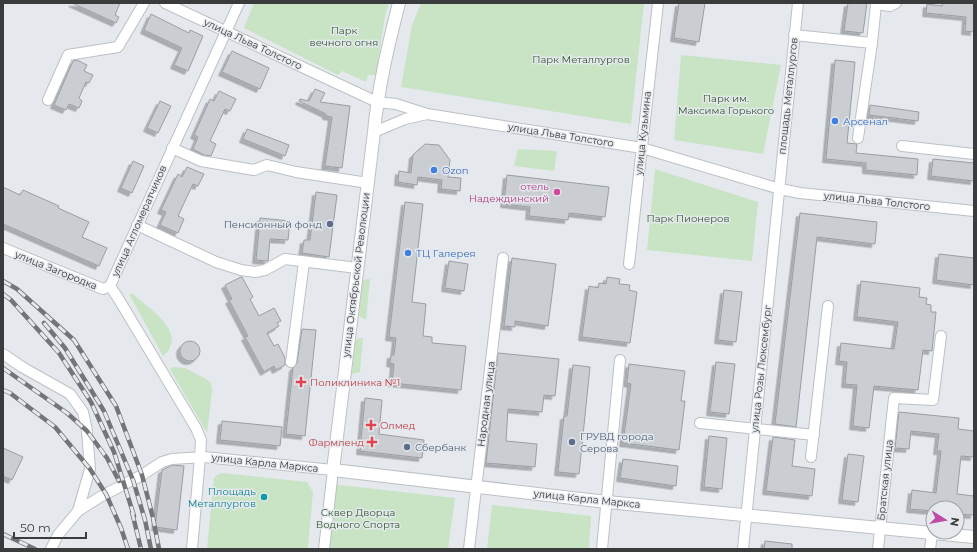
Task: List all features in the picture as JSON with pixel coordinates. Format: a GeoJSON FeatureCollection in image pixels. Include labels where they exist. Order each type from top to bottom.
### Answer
{"type":"FeatureCollection","features":[{"type":"Feature","properties":{"kind":"main road","name":"улица Октябрьской Революции"},"geometry":{"type":"LineString","coordinates":[[332,470],[377,102],[389,41],[399,3]]}},
{"type":"Feature","properties":{"kind":"main road","name":"улица Карла Маркса"},"geometry":{"type":"LineString","coordinates":[[332,470],[607,502],[925,533]]}},
{"type":"Feature","properties":{"kind":"street"},"geometry":{"type":"LineString","coordinates":[[48,100],[68,56],[118,46],[144,3]]}},
{"type":"Feature","properties":{"kind":"street","name":"улица Льва Толстого"},"geometry":{"type":"LineString","coordinates":[[165,3],[377,102],[396,104],[427,114],[642,148],[800,193],[974,210]]}},
{"type":"Feature","properties":{"kind":"street","name":"улица Агломератчиков"},"geometry":{"type":"LineString","coordinates":[[192,549],[201,440],[196,428],[110,286],[239,3]]}},
{"type":"Feature","properties":{"kind":"street","name":"улица Кузьмина"},"geometry":{"type":"LineString","coordinates":[[629,264],[658,3]]}},
{"type":"Feature","properties":{"kind":"street","name":"площадь Металлургов"},"geometry":{"type":"LineString","coordinates":[[780,188],[798,3]]}},
{"type":"Feature","properties":{"kind":"street"},"geometry":{"type":"LineString","coordinates":[[858,138],[872,43],[876,4],[890,6],[896,3]]}},
{"type":"Feature","properties":{"kind":"street"},"geometry":{"type":"LineString","coordinates":[[794,35],[872,43]]}},
{"type":"Feature","properties":{"kind":"street"},"geometry":{"type":"LineString","coordinates":[[374,132],[404,119],[427,114]]}},
{"type":"Feature","properties":{"kind":"street"},"geometry":{"type":"LineString","coordinates":[[902,146],[974,154]]}},
{"type":"Feature","properties":{"kind":"street"},"geometry":{"type":"LineString","coordinates":[[172,148],[201,161],[254,170],[267,165],[296,172],[368,183]]}},
{"type":"Feature","properties":{"kind":"street","name":"улица Розы Люксембург"},"geometry":{"type":"LineString","coordinates":[[743,549],[754,429],[780,188]]}},
{"type":"Feature","properties":{"kind":"street"},"geometry":{"type":"LineString","coordinates":[[137,225],[216,262],[241,270],[256,272],[265,270],[285,259],[357,268]]}},
{"type":"Feature","properties":{"kind":"street","name":"улица Загородка"},"geometry":{"type":"LineString","coordinates":[[3,248],[103,289],[110,286]]}},
{"type":"Feature","properties":{"kind":"street","name":"Народная улица"},"geometry":{"type":"LineString","coordinates":[[469,549],[503,258]]}},
{"type":"Feature","properties":{"kind":"street"},"geometry":{"type":"LineString","coordinates":[[291,362],[304,262]]}},
{"type":"Feature","properties":{"kind":"street"},"geometry":{"type":"LineString","coordinates":[[811,457],[828,306]]}},
{"type":"Feature","properties":{"kind":"street","name":"Братская улица"},"geometry":{"type":"LineString","coordinates":[[878,549],[894,398],[933,400],[941,336]]}},
{"type":"Feature","properties":{"kind":"street"},"geometry":{"type":"LineString","coordinates":[[3,354],[22,367],[70,394],[83,412],[87,431],[90,469],[78,511],[58,535],[51,549]]}},
{"type":"Feature","properties":{"kind":"street"},"geometry":{"type":"LineString","coordinates":[[602,549],[620,360]]}},
{"type":"Feature","properties":{"kind":"street"},"geometry":{"type":"LineString","coordinates":[[700,423],[814,435]]}},
{"type":"Feature","properties":{"kind":"street","name":"улица Карла Маркса"},"geometry":{"type":"LineString","coordinates":[[78,511],[162,462],[172,459],[200,457],[332,470]]}},
{"type":"Feature","properties":{"kind":"street","name":"улица Октябрьской Революции"},"geometry":{"type":"LineString","coordinates":[[324,549],[332,470]]}},
{"type":"Feature","properties":{"kind":"green space","name":"Парк вечного огня"},"geometry":{"type":"Polygon","coordinates":[[[254,3],[389,3],[385,16],[376,75],[368,75],[366,82],[342,71],[338,75],[244,28],[254,3]]]}},
{"type":"Feature","properties":{"kind":"green space","name":"Парк Металлургов"},"geometry":{"type":"Polygon","coordinates":[[[421,3],[644,3],[631,124],[401,87],[412,25],[421,3]]]}},
{"type":"Feature","properties":{"kind":"green space","name":"Парк им. Максима Горького"},"geometry":{"type":"Polygon","coordinates":[[[681,55],[781,65],[763,154],[674,140],[681,55]]]}},
{"type":"Feature","properties":{"kind":"green space"},"geometry":{"type":"Polygon","coordinates":[[[518,149],[557,151],[554,171],[514,166],[518,149]]]}},
{"type":"Feature","properties":{"kind":"green space","name":"Парк Пионеров"},"geometry":{"type":"Polygon","coordinates":[[[655,169],[758,202],[752,261],[647,250],[655,169]]]}},
{"type":"Feature","properties":{"kind":"green space"},"geometry":{"type":"Polygon","coordinates":[[[370,279],[366,320],[359,316],[362,280],[370,279]]]}},
{"type":"Feature","properties":{"kind":"green space"},"geometry":{"type":"Polygon","coordinates":[[[129,294],[133,294],[156,314],[169,330],[172,339],[170,347],[163,356],[129,294]]]}},
{"type":"Feature","properties":{"kind":"green space"},"geometry":{"type":"Polygon","coordinates":[[[359,338],[363,338],[360,372],[352,374],[355,341],[359,338]]]}},
{"type":"Feature","properties":{"kind":"green space"},"geometry":{"type":"Polygon","coordinates":[[[173,367],[185,368],[211,383],[212,391],[207,433],[170,369],[173,367]]]}},
{"type":"Feature","properties":{"kind":"green space"},"geometry":{"type":"Polygon","coordinates":[[[222,473],[307,482],[313,492],[308,549],[207,549],[214,478],[218,474],[222,473]]]}},
{"type":"Feature","properties":{"kind":"green space","name":"Сквер Дворца Водного Спорта"},"geometry":{"type":"Polygon","coordinates":[[[331,484],[455,498],[448,549],[324,549],[331,484]]]}},
{"type":"Feature","properties":{"kind":"green space"},"geometry":{"type":"Polygon","coordinates":[[[492,505],[591,516],[589,549],[487,549],[492,505]]]}},
{"type":"Feature","properties":{"kind":"building"},"geometry":{"type":"Polygon","coordinates":[[[72,3],[120,3],[115,15],[119,17],[116,23],[72,3]]]}},
{"type":"Feature","properties":{"kind":"building"},"geometry":{"type":"Polygon","coordinates":[[[679,3],[705,3],[699,42],[674,38],[679,3]]]}},
{"type":"Feature","properties":{"kind":"building"},"geometry":{"type":"Polygon","coordinates":[[[848,3],[867,3],[863,33],[844,31],[848,3]]]}},
{"type":"Feature","properties":{"kind":"building"},"geometry":{"type":"Polygon","coordinates":[[[942,3],[974,3],[974,32],[965,31],[966,17],[926,13],[927,4],[942,6],[942,3]]]}},
{"type":"Feature","properties":{"kind":"building"},"geometry":{"type":"Polygon","coordinates":[[[151,14],[189,33],[190,30],[203,36],[188,71],[174,65],[182,48],[144,30],[151,14]]]}},
{"type":"Feature","properties":{"kind":"building"},"geometry":{"type":"Polygon","coordinates":[[[232,51],[269,68],[260,89],[222,72],[232,51]]]}},
{"type":"Feature","properties":{"kind":"building"},"geometry":{"type":"Polygon","coordinates":[[[77,60],[87,65],[84,71],[93,75],[89,83],[86,82],[79,98],[82,101],[79,108],[69,104],[66,110],[54,105],[73,61],[77,60]]]}},
{"type":"Feature","properties":{"kind":"building"},"geometry":{"type":"Polygon","coordinates":[[[835,60],[855,62],[847,143],[857,144],[856,153],[918,159],[917,175],[866,170],[866,163],[826,159],[835,60]]]}},
{"type":"Feature","properties":{"kind":"building"},"geometry":{"type":"Polygon","coordinates":[[[315,89],[325,93],[320,102],[350,106],[342,168],[325,166],[332,117],[326,116],[326,114],[299,101],[300,99],[309,101],[315,89]]]}},
{"type":"Feature","properties":{"kind":"building"},"geometry":{"type":"Polygon","coordinates":[[[219,91],[236,99],[230,111],[225,109],[210,141],[216,144],[211,156],[204,155],[193,149],[198,137],[194,135],[210,99],[214,101],[219,91]]]}},
{"type":"Feature","properties":{"kind":"building"},"geometry":{"type":"Polygon","coordinates":[[[160,101],[171,106],[158,133],[147,128],[160,101]]]}},
{"type":"Feature","properties":{"kind":"building"},"geometry":{"type":"Polygon","coordinates":[[[870,105],[919,112],[918,121],[869,115],[870,105]]]}},
{"type":"Feature","properties":{"kind":"building"},"geometry":{"type":"Polygon","coordinates":[[[247,129],[289,145],[285,156],[243,139],[247,129]]]}},
{"type":"Feature","properties":{"kind":"building"},"geometry":{"type":"Polygon","coordinates":[[[425,144],[439,145],[450,160],[448,177],[461,178],[460,191],[441,189],[442,180],[418,177],[417,185],[398,182],[399,171],[411,173],[413,155],[425,144]]]}},
{"type":"Feature","properties":{"kind":"building"},"geometry":{"type":"Polygon","coordinates":[[[933,159],[974,163],[974,181],[931,176],[933,159]]]}},
{"type":"Feature","properties":{"kind":"building"},"geometry":{"type":"Polygon","coordinates":[[[133,161],[144,166],[132,193],[121,188],[133,161]]]}},
{"type":"Feature","properties":{"kind":"building"},"geometry":{"type":"Polygon","coordinates":[[[187,167],[204,174],[198,186],[193,184],[178,216],[184,219],[178,233],[160,225],[166,212],[161,210],[178,174],[182,177],[187,167]]]}},
{"type":"Feature","properties":{"kind":"building","name":"отель Надеждинский"},"geometry":{"type":"Polygon","coordinates":[[[507,175],[609,187],[605,217],[569,213],[568,220],[529,216],[530,207],[504,204],[507,175]]]}},
{"type":"Feature","properties":{"kind":"building"},"geometry":{"type":"Polygon","coordinates":[[[3,187],[20,195],[23,190],[59,206],[58,208],[89,222],[82,237],[107,248],[99,266],[3,224],[3,187]]]}},
{"type":"Feature","properties":{"kind":"building"},"geometry":{"type":"Polygon","coordinates":[[[316,192],[337,195],[329,257],[302,253],[304,240],[310,240],[316,192]]]}},
{"type":"Feature","properties":{"kind":"building","name":"ТЦ Галерея"},"geometry":{"type":"Polygon","coordinates":[[[405,202],[423,204],[412,302],[426,304],[423,336],[432,337],[432,343],[466,346],[461,390],[392,383],[394,364],[390,363],[391,355],[394,355],[396,338],[389,337],[405,202]]]}},
{"type":"Feature","properties":{"kind":"building"},"geometry":{"type":"Polygon","coordinates":[[[800,213],[877,222],[875,244],[817,237],[796,427],[775,424],[800,213]]]}},
{"type":"Feature","properties":{"kind":"building"},"geometry":{"type":"Polygon","coordinates":[[[260,218],[290,221],[288,240],[270,239],[268,261],[256,260],[260,218]]]}},
{"type":"Feature","properties":{"kind":"building"},"geometry":{"type":"Polygon","coordinates":[[[939,254],[974,258],[974,285],[936,280],[939,254]]]}},
{"type":"Feature","properties":{"kind":"building"},"geometry":{"type":"Polygon","coordinates":[[[512,258],[556,264],[548,326],[515,321],[515,327],[504,326],[512,258]]]}},
{"type":"Feature","properties":{"kind":"building"},"geometry":{"type":"Polygon","coordinates":[[[449,261],[468,264],[464,291],[445,288],[449,261]]]}},
{"type":"Feature","properties":{"kind":"building"},"geometry":{"type":"Polygon","coordinates":[[[241,277],[253,297],[250,299],[259,316],[274,308],[281,321],[277,323],[279,326],[267,333],[274,346],[278,344],[285,358],[285,365],[276,370],[274,366],[264,372],[245,337],[248,336],[229,300],[232,299],[225,285],[241,277]]]}},
{"type":"Feature","properties":{"kind":"building"},"geometry":{"type":"Polygon","coordinates":[[[607,277],[620,279],[619,284],[630,285],[629,290],[637,292],[630,343],[582,337],[589,286],[598,288],[599,283],[606,284],[607,277]]]}},
{"type":"Feature","properties":{"kind":"building"},"geometry":{"type":"Polygon","coordinates":[[[861,281],[920,288],[919,297],[927,298],[926,304],[931,305],[931,312],[936,312],[932,351],[923,350],[918,390],[874,386],[869,428],[853,426],[857,385],[845,384],[847,362],[839,361],[841,343],[894,349],[898,322],[857,317],[861,281]]]}},
{"type":"Feature","properties":{"kind":"building"},"geometry":{"type":"Polygon","coordinates":[[[724,290],[742,292],[736,342],[718,340],[724,290]]]}},
{"type":"Feature","properties":{"kind":"building","name":"Поликлиника №1"},"geometry":{"type":"Polygon","coordinates":[[[302,329],[316,330],[305,436],[286,434],[293,368],[297,363],[302,329]]]}},
{"type":"Feature","properties":{"kind":"building"},"geometry":{"type":"Polygon","coordinates":[[[186,341],[194,341],[200,347],[200,355],[194,361],[186,361],[180,355],[180,347],[186,341]]]}},
{"type":"Feature","properties":{"kind":"building"},"geometry":{"type":"Polygon","coordinates":[[[498,353],[559,359],[555,396],[544,395],[542,412],[508,409],[506,441],[537,444],[535,467],[486,463],[498,353]]]}},
{"type":"Feature","properties":{"kind":"building"},"geometry":{"type":"Polygon","coordinates":[[[716,362],[735,364],[729,414],[710,412],[716,362]]]}},
{"type":"Feature","properties":{"kind":"building"},"geometry":{"type":"Polygon","coordinates":[[[629,364],[685,371],[681,401],[685,401],[679,450],[623,443],[631,384],[627,383],[629,364]]]}},
{"type":"Feature","properties":{"kind":"building","name":"ГРУВД города Серова"},"geometry":{"type":"Polygon","coordinates":[[[573,365],[590,367],[579,474],[558,472],[564,416],[567,416],[573,365]]]}},
{"type":"Feature","properties":{"kind":"building"},"geometry":{"type":"Polygon","coordinates":[[[365,398],[382,400],[379,434],[424,440],[422,458],[360,451],[365,398]]]}},
{"type":"Feature","properties":{"kind":"building"},"geometry":{"type":"Polygon","coordinates":[[[899,412],[959,418],[958,429],[974,431],[974,457],[961,456],[957,494],[974,496],[974,515],[965,514],[965,500],[925,500],[925,510],[910,509],[912,490],[936,493],[941,451],[937,451],[939,434],[911,431],[909,449],[895,448],[899,412]]]}},
{"type":"Feature","properties":{"kind":"building"},"geometry":{"type":"Polygon","coordinates":[[[222,421],[282,427],[280,446],[220,440],[222,421]]]}},
{"type":"Feature","properties":{"kind":"building"},"geometry":{"type":"Polygon","coordinates":[[[709,436],[727,438],[722,489],[704,487],[709,436]]]}},
{"type":"Feature","properties":{"kind":"building"},"geometry":{"type":"Polygon","coordinates":[[[773,437],[795,440],[792,466],[815,469],[812,496],[766,491],[773,437]]]}},
{"type":"Feature","properties":{"kind":"building"},"geometry":{"type":"Polygon","coordinates":[[[3,448],[23,457],[12,480],[3,476],[3,448]]]}},
{"type":"Feature","properties":{"kind":"building"},"geometry":{"type":"Polygon","coordinates":[[[848,454],[864,456],[858,502],[842,500],[848,454]]]}},
{"type":"Feature","properties":{"kind":"building"},"geometry":{"type":"Polygon","coordinates":[[[623,459],[678,466],[676,486],[620,478],[623,459]]]}},
{"type":"Feature","properties":{"kind":"building"},"geometry":{"type":"Polygon","coordinates":[[[173,465],[184,466],[177,530],[155,527],[162,470],[173,465]]]}},
{"type":"Feature","properties":{"kind":"building"},"geometry":{"type":"Polygon","coordinates":[[[765,541],[792,544],[792,549],[764,549],[765,541]]]}},
{"type":"Feature","properties":{"kind":"railway"},"geometry":{"type":"LineString","coordinates":[[3,281],[17,289],[74,340],[116,406],[142,475],[159,549]]}},
{"type":"Feature","properties":{"kind":"railway"},"geometry":{"type":"LineString","coordinates":[[3,294],[11,300],[59,353],[91,402],[114,452],[134,516]]}},
{"type":"Feature","properties":{"kind":"railway"},"geometry":{"type":"LineString","coordinates":[[44,323],[65,348],[104,411],[133,480],[145,520],[151,549]]}},
{"type":"Feature","properties":{"kind":"railway"},"geometry":{"type":"LineString","coordinates":[[3,368],[67,413],[87,431],[107,458],[119,481]]}},
{"type":"Feature","properties":{"kind":"railway"},"geometry":{"type":"LineString","coordinates":[[3,390],[10,393],[55,427],[90,469],[106,494],[121,528],[128,549]]}},
{"type":"Feature","properties":{"kind":"railway"},"geometry":{"type":"LineString","coordinates":[[132,512],[141,549]]}},
{"type":"Feature","properties":{"kind":"railway"},"geometry":{"type":"LineString","coordinates":[[3,534],[35,549]]}},
{"type":"Feature","properties":{"kind":"place","name":"Арсенал"},"geometry":{"type":"Point","coordinates":[835,121]}},
{"type":"Feature","properties":{"kind":"place","name":"Ozon"},"geometry":{"type":"Point","coordinates":[434,170]}},
{"type":"Feature","properties":{"kind":"place","name":"отель Надеждинский"},"geometry":{"type":"Point","coordinates":[557,192]}},
{"type":"Feature","properties":{"kind":"place","name":"Пенсионный фонд"},"geometry":{"type":"Point","coordinates":[330,224]}},
{"type":"Feature","properties":{"kind":"place","name":"ТЦ Галерея"},"geometry":{"type":"Point","coordinates":[408,253]}},
{"type":"Feature","properties":{"kind":"place","name":"Поликлиника №1"},"geometry":{"type":"Point","coordinates":[301,382]}},
{"type":"Feature","properties":{"kind":"place","name":"Олмед"},"geometry":{"type":"Point","coordinates":[371,425]}},
{"type":"Feature","properties":{"kind":"place","name":"Фармленд"},"geometry":{"type":"Point","coordinates":[372,442]}},
{"type":"Feature","properties":{"kind":"place","name":"ГРУВД города Серова"},"geometry":{"type":"Point","coordinates":[572,442]}},
{"type":"Feature","properties":{"kind":"place","name":"Сбербанк"},"geometry":{"type":"Point","coordinates":[407,447]}},
{"type":"Feature","properties":{"kind":"place","name":"Площадь Металлургов"},"geometry":{"type":"Point","coordinates":[264,497]}}]}
